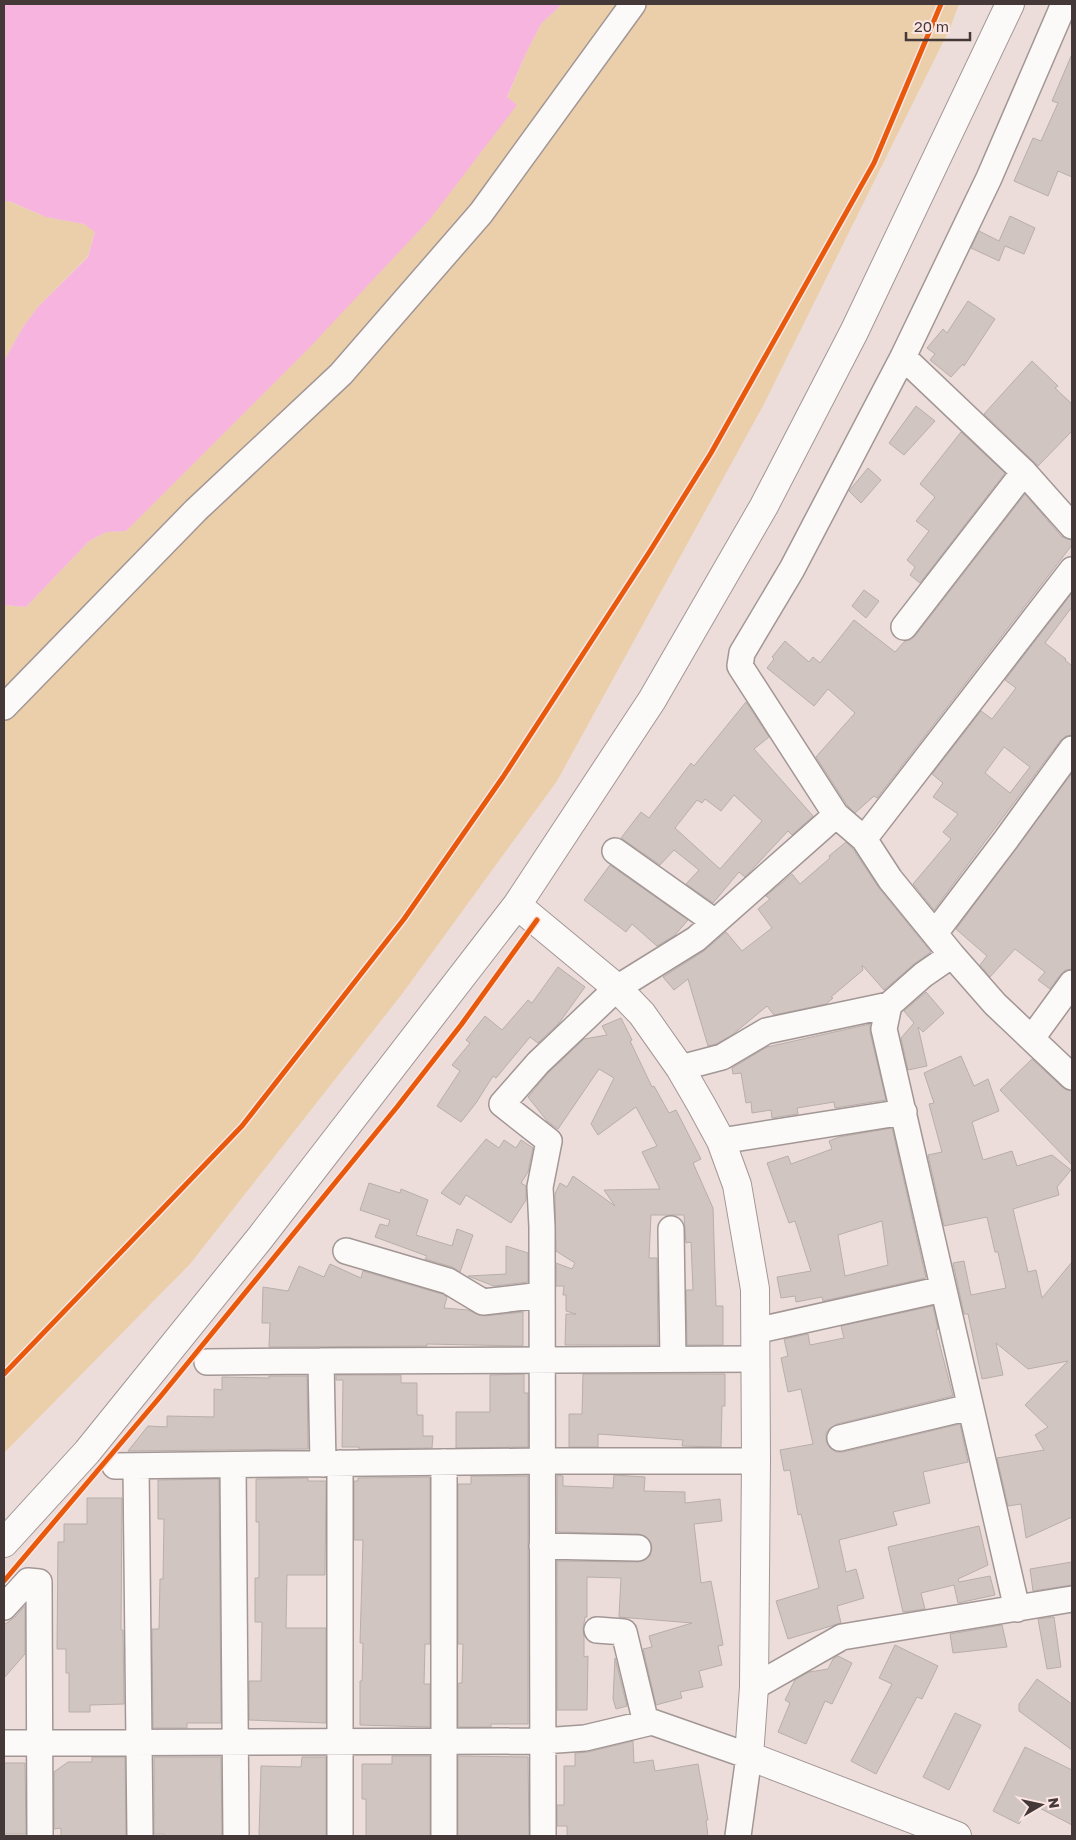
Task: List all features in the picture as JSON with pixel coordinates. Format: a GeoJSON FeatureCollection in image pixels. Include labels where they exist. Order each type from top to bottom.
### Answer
{"type":"FeatureCollection","features":[{"type":"Feature","properties":{"kind":"street"},"geometry":{"type":"LineString","coordinates":[[4,707],[196,510],[341,374],[481,213],[633,4]]}},
{"type":"Feature","properties":{"kind":"street"},"geometry":{"type":"LineString","coordinates":[[4,1543],[87,1452],[254,1246],[517,905],[652,700],[764,506],[854,332],[1010,4]]}},
{"type":"Feature","properties":{"kind":"street"},"geometry":{"type":"LineString","coordinates":[[1064,4],[989,178],[903,357],[792,570],[742,653],[740,666],[836,815],[864,839],[890,879],[995,1004],[1072,1077]]}},
{"type":"Feature","properties":{"kind":"street"},"geometry":{"type":"LineString","coordinates":[[903,357],[1024,472],[1072,526]]}},
{"type":"Feature","properties":{"kind":"street"},"geometry":{"type":"LineString","coordinates":[[904,627],[1024,472]]}},
{"type":"Feature","properties":{"kind":"street"},"geometry":{"type":"LineString","coordinates":[[864,839],[1072,570]]}},
{"type":"Feature","properties":{"kind":"street"},"geometry":{"type":"LineString","coordinates":[[935,933],[1072,749]]}},
{"type":"Feature","properties":{"kind":"street"},"geometry":{"type":"LineString","coordinates":[[544,1836],[542,1227],[540,1187],[549,1140],[502,1104],[538,1063],[617,988],[696,939],[836,815]]}},
{"type":"Feature","properties":{"kind":"street"},"geometry":{"type":"LineString","coordinates":[[614,851],[715,922]]}},
{"type":"Feature","properties":{"kind":"street"},"geometry":{"type":"LineString","coordinates":[[517,905],[617,988],[642,1014],[680,1068],[721,1141],[737,1185],[754,1289],[756,1461],[754,1687],[749,1756],[738,1836]]}},
{"type":"Feature","properties":{"kind":"street"},"geometry":{"type":"LineString","coordinates":[[680,1068],[722,1056],[766,1031],[889,1005],[923,975],[952,955]]}},
{"type":"Feature","properties":{"kind":"street"},"geometry":{"type":"LineString","coordinates":[[1032,1038],[1072,983]]}},
{"type":"Feature","properties":{"kind":"street"},"geometry":{"type":"LineString","coordinates":[[889,1005],[884,1029],[1017,1609]]}},
{"type":"Feature","properties":{"kind":"street"},"geometry":{"type":"LineString","coordinates":[[721,1141],[904,1112]]}},
{"type":"Feature","properties":{"kind":"street"},"geometry":{"type":"LineString","coordinates":[[671,1230],[673,1359]]}},
{"type":"Feature","properties":{"kind":"street"},"geometry":{"type":"LineString","coordinates":[[346,1251],[448,1281],[483,1302],[542,1295]]}},
{"type":"Feature","properties":{"kind":"street"},"geometry":{"type":"LineString","coordinates":[[755,1331],[943,1289]]}},
{"type":"Feature","properties":{"kind":"street"},"geometry":{"type":"LineString","coordinates":[[207,1362],[755,1359]]}},
{"type":"Feature","properties":{"kind":"street"},"geometry":{"type":"LineString","coordinates":[[321,1361],[331,1464],[341,1741],[340,1836]]}},
{"type":"Feature","properties":{"kind":"street"},"geometry":{"type":"LineString","coordinates":[[840,1438],[970,1408]]}},
{"type":"Feature","properties":{"kind":"street"},"geometry":{"type":"LineString","coordinates":[[140,1836],[140,1742],[125,1466],[542,1461],[756,1461]]}},
{"type":"Feature","properties":{"kind":"street"},"geometry":{"type":"LineString","coordinates":[[444,1462],[444,1836]]}},
{"type":"Feature","properties":{"kind":"street"},"geometry":{"type":"LineString","coordinates":[[233,1465],[236,1836]]}},
{"type":"Feature","properties":{"kind":"street"},"geometry":{"type":"LineString","coordinates":[[542,1546],[638,1548]]}},
{"type":"Feature","properties":{"kind":"street"},"geometry":{"type":"LineString","coordinates":[[4,1607],[28,1582],[39,1582],[40,1836]]}},
{"type":"Feature","properties":{"kind":"street"},"geometry":{"type":"LineString","coordinates":[[754,1687],[842,1637],[1072,1599]]}},
{"type":"Feature","properties":{"kind":"street"},"geometry":{"type":"LineString","coordinates":[[597,1630],[624,1632],[646,1723]]}},
{"type":"Feature","properties":{"kind":"street"},"geometry":{"type":"LineString","coordinates":[[4,1743],[543,1741],[585,1738],[652,1722],[749,1756],[956,1836]]}},
{"type":"Feature","properties":{"kind":"shaded area"},"geometry":{"type":"Polygon","coordinates":[[[4,4],[562,4],[541,24],[526,53],[507,97],[517,105],[430,219],[309,348],[126,531],[106,532],[89,541],[26,607],[4,605],[4,361],[23,327],[38,307],[88,257],[95,232],[84,224],[46,217],[9,201],[4,202],[4,4]]]}},
{"type":"Feature","properties":{"kind":"shaded area"},"geometry":{"type":"Polygon","coordinates":[[[562,4],[959,4],[950,28],[764,404],[557,781],[402,994],[190,1264],[4,1453],[4,605],[26,607],[89,541],[106,532],[126,531],[517,105],[507,98],[526,53],[541,24],[562,4]]]}},
{"type":"Feature","properties":{"kind":"shaded area"},"geometry":{"type":"Polygon","coordinates":[[[8,201],[46,217],[84,224],[95,231],[88,256],[38,307],[23,327],[4,361],[4,202],[8,201]]]}},
{"type":"Feature","properties":{"kind":"building"},"geometry":{"type":"Polygon","coordinates":[[[1072,54],[1072,177],[1058,171],[1048,196],[1014,181],[1033,138],[1041,141],[1058,103],[1052,101],[1072,54]]]}},
{"type":"Feature","properties":{"kind":"building"},"geometry":{"type":"Polygon","coordinates":[[[1010,216],[1035,228],[1024,254],[1005,246],[999,261],[971,248],[979,231],[999,241],[1010,216]]]}},
{"type":"Feature","properties":{"kind":"building"},"geometry":{"type":"Polygon","coordinates":[[[968,301],[995,319],[964,366],[963,364],[951,377],[930,360],[935,354],[927,348],[943,329],[947,333],[968,301]]]}},
{"type":"Feature","properties":{"kind":"building"},"geometry":{"type":"Polygon","coordinates":[[[1032,361],[1058,386],[1055,388],[1072,404],[1072,431],[1038,466],[984,414],[1032,361]]]}},
{"type":"Feature","properties":{"kind":"building"},"geometry":{"type":"Polygon","coordinates":[[[916,406],[935,421],[904,455],[889,443],[916,406]]]}},
{"type":"Feature","properties":{"kind":"building"},"geometry":{"type":"Polygon","coordinates":[[[961,432],[1005,473],[920,583],[910,575],[915,567],[907,560],[929,531],[916,521],[935,497],[920,484],[961,432]]]}},
{"type":"Feature","properties":{"kind":"building"},"geometry":{"type":"Polygon","coordinates":[[[868,468],[881,480],[861,503],[849,491],[868,468]]]}},
{"type":"Feature","properties":{"kind":"building"},"geometry":{"type":"Polygon","coordinates":[[[1025,494],[1061,536],[1072,540],[1072,545],[877,798],[874,796],[855,813],[847,805],[816,757],[855,713],[828,689],[814,706],[767,668],[774,659],[772,657],[785,641],[809,662],[813,657],[820,663],[854,620],[895,652],[905,641],[915,636],[1025,494]]]}},
{"type":"Feature","properties":{"kind":"building"},"geometry":{"type":"Polygon","coordinates":[[[864,590],[879,601],[866,618],[852,606],[864,590]]]}},
{"type":"Feature","properties":{"kind":"building"},"geometry":{"type":"Polygon","coordinates":[[[1072,593],[1072,607],[1045,643],[1072,666],[1072,735],[1066,736],[1060,741],[934,910],[913,884],[951,839],[943,832],[958,814],[933,797],[943,783],[932,774],[981,711],[992,719],[1016,688],[1005,680],[1072,593]],[[1004,747],[985,773],[1010,793],[1030,767],[1004,747]]]}},
{"type":"Feature","properties":{"kind":"building"},"geometry":{"type":"Polygon","coordinates":[[[746,702],[769,737],[754,749],[813,816],[792,835],[788,831],[745,877],[739,872],[713,903],[686,884],[699,870],[674,850],[660,865],[621,838],[641,812],[649,818],[691,763],[694,766],[746,702]],[[734,795],[721,811],[705,799],[702,803],[697,800],[675,828],[720,869],[762,821],[734,795]]]}},
{"type":"Feature","properties":{"kind":"building"},"geometry":{"type":"Polygon","coordinates":[[[1072,773],[1072,969],[1066,970],[1061,974],[1050,989],[1038,980],[1045,972],[1015,949],[990,977],[980,965],[987,956],[956,929],[1072,773]]]}},
{"type":"Feature","properties":{"kind":"building"},"geometry":{"type":"Polygon","coordinates":[[[846,842],[853,849],[879,888],[931,952],[884,990],[862,965],[863,970],[831,997],[833,998],[826,1004],[774,1015],[767,1006],[732,1035],[716,1044],[708,1046],[688,979],[674,990],[663,977],[704,951],[726,932],[742,951],[772,928],[758,909],[770,899],[766,896],[792,874],[800,884],[846,842]]]}},
{"type":"Feature","properties":{"kind":"building"},"geometry":{"type":"Polygon","coordinates":[[[610,865],[688,920],[674,936],[657,946],[632,924],[626,932],[584,900],[610,865]]]}},
{"type":"Feature","properties":{"kind":"building"},"geometry":{"type":"Polygon","coordinates":[[[558,967],[585,987],[559,1023],[538,1043],[530,1037],[496,1078],[493,1076],[461,1122],[437,1106],[460,1071],[452,1065],[470,1043],[466,1040],[485,1016],[502,1030],[528,1000],[532,1003],[558,967]]]}},
{"type":"Feature","properties":{"kind":"building"},"geometry":{"type":"Polygon","coordinates":[[[926,992],[944,1013],[923,1032],[918,1027],[927,1066],[908,1070],[901,1038],[914,1023],[904,1011],[926,992]]]}},
{"type":"Feature","properties":{"kind":"building"},"geometry":{"type":"Polygon","coordinates":[[[621,1018],[652,1087],[654,1086],[669,1113],[676,1110],[701,1159],[693,1163],[713,1208],[716,1306],[723,1306],[723,1345],[687,1345],[686,1290],[693,1290],[691,1242],[686,1243],[684,1215],[651,1215],[649,1258],[657,1258],[658,1345],[565,1345],[566,1314],[576,1314],[566,1311],[566,1295],[563,1295],[564,1286],[556,1286],[556,1263],[572,1269],[575,1263],[556,1251],[555,1194],[560,1183],[567,1187],[573,1176],[615,1206],[604,1190],[660,1189],[642,1152],[657,1146],[636,1107],[598,1135],[591,1124],[614,1078],[599,1069],[558,1129],[548,1122],[528,1097],[548,1073],[584,1039],[607,1035],[602,1026],[621,1018]]]}},
{"type":"Feature","properties":{"kind":"building"},"geometry":{"type":"Polygon","coordinates":[[[870,1024],[870,1032],[886,1100],[835,1108],[834,1102],[797,1108],[798,1114],[772,1118],[771,1110],[752,1113],[751,1102],[746,1103],[741,1073],[733,1074],[732,1068],[767,1047],[870,1024]]]}},
{"type":"Feature","properties":{"kind":"building"},"geometry":{"type":"Polygon","coordinates":[[[961,1056],[974,1086],[988,1079],[999,1111],[972,1122],[983,1160],[1012,1151],[1017,1166],[1052,1155],[1071,1170],[1057,1187],[1059,1195],[1013,1209],[1028,1272],[1036,1270],[1042,1298],[1072,1262],[1072,1517],[1026,1538],[1021,1504],[1008,1506],[997,1458],[1044,1450],[1035,1435],[1048,1427],[1025,1405],[1068,1361],[1028,1369],[996,1343],[1003,1375],[982,1379],[968,1314],[964,1314],[953,1263],[964,1261],[971,1295],[1006,1288],[998,1252],[995,1252],[987,1217],[944,1226],[928,1155],[942,1152],[929,1104],[934,1103],[924,1073],[961,1056]]]}},
{"type":"Feature","properties":{"kind":"building"},"geometry":{"type":"Polygon","coordinates":[[[1032,1059],[1062,1087],[1072,1091],[1072,1165],[1000,1090],[1032,1059]]]}},
{"type":"Feature","properties":{"kind":"building"},"geometry":{"type":"Polygon","coordinates":[[[892,1128],[926,1278],[823,1301],[822,1297],[796,1302],[795,1296],[781,1298],[777,1277],[811,1271],[795,1221],[789,1223],[767,1163],[788,1156],[791,1164],[832,1149],[829,1141],[839,1137],[892,1128]],[[882,1221],[838,1235],[845,1276],[888,1265],[882,1221]]]}},
{"type":"Feature","properties":{"kind":"building"},"geometry":{"type":"Polygon","coordinates":[[[486,1139],[499,1148],[504,1140],[516,1148],[521,1140],[533,1148],[528,1172],[521,1183],[526,1186],[526,1200],[511,1223],[466,1195],[460,1205],[441,1193],[486,1139]]]}},
{"type":"Feature","properties":{"kind":"building"},"geometry":{"type":"Polygon","coordinates":[[[369,1183],[400,1193],[401,1189],[428,1200],[416,1235],[452,1246],[457,1229],[473,1235],[460,1272],[452,1267],[425,1259],[427,1256],[375,1237],[380,1224],[388,1226],[390,1220],[360,1210],[369,1183]]]}},
{"type":"Feature","properties":{"kind":"building"},"geometry":{"type":"Polygon","coordinates":[[[506,1246],[528,1253],[528,1282],[494,1286],[468,1276],[506,1274],[506,1246]]]}},
{"type":"Feature","properties":{"kind":"building"},"geometry":{"type":"Polygon","coordinates":[[[330,1264],[361,1278],[363,1271],[442,1294],[447,1297],[444,1308],[468,1310],[484,1316],[523,1312],[523,1346],[427,1344],[427,1346],[269,1347],[270,1323],[262,1323],[263,1287],[288,1291],[299,1266],[324,1277],[330,1264]]]}},
{"type":"Feature","properties":{"kind":"building"},"geometry":{"type":"Polygon","coordinates":[[[933,1306],[938,1329],[936,1330],[953,1396],[837,1424],[826,1433],[826,1441],[830,1448],[836,1452],[843,1452],[960,1424],[968,1462],[923,1472],[930,1503],[893,1512],[897,1525],[839,1540],[846,1572],[856,1569],[864,1598],[837,1606],[841,1623],[788,1639],[776,1601],[819,1588],[801,1514],[798,1515],[790,1470],[784,1471],[780,1450],[813,1444],[801,1389],[788,1392],[781,1358],[788,1356],[784,1339],[808,1334],[810,1345],[844,1338],[841,1326],[933,1306]]]}},
{"type":"Feature","properties":{"kind":"building"},"geometry":{"type":"Polygon","coordinates":[[[524,1374],[524,1393],[528,1393],[528,1447],[456,1448],[456,1412],[490,1412],[490,1375],[524,1374]]]}},
{"type":"Feature","properties":{"kind":"building"},"geometry":{"type":"Polygon","coordinates":[[[583,1374],[725,1374],[725,1406],[722,1406],[721,1447],[682,1446],[683,1440],[598,1434],[598,1447],[569,1447],[569,1414],[582,1414],[583,1374]]]}},
{"type":"Feature","properties":{"kind":"building"},"geometry":{"type":"Polygon","coordinates":[[[336,1375],[401,1375],[401,1383],[417,1383],[417,1415],[423,1415],[423,1436],[433,1436],[432,1448],[359,1449],[359,1447],[342,1447],[343,1380],[336,1380],[336,1375]]]}},
{"type":"Feature","properties":{"kind":"building"},"geometry":{"type":"Polygon","coordinates":[[[269,1376],[307,1376],[308,1449],[128,1451],[148,1426],[167,1427],[167,1416],[214,1417],[214,1389],[222,1390],[222,1377],[269,1378],[269,1376]]]}},
{"type":"Feature","properties":{"kind":"building"},"geometry":{"type":"Polygon","coordinates":[[[557,1475],[563,1476],[563,1486],[613,1488],[614,1475],[645,1477],[644,1491],[685,1492],[685,1503],[720,1499],[722,1521],[694,1524],[701,1583],[711,1581],[723,1645],[718,1646],[722,1665],[699,1671],[703,1687],[680,1692],[682,1698],[656,1705],[643,1649],[652,1647],[649,1636],[692,1623],[619,1617],[621,1578],[587,1577],[587,1617],[585,1617],[583,1629],[584,1657],[588,1656],[587,1710],[557,1710],[557,1561],[638,1562],[650,1556],[652,1548],[650,1541],[645,1536],[639,1534],[557,1532],[557,1475]]]}},
{"type":"Feature","properties":{"kind":"building"},"geometry":{"type":"Polygon","coordinates":[[[471,1476],[528,1476],[528,1724],[491,1724],[491,1727],[458,1727],[458,1684],[462,1683],[463,1644],[458,1644],[458,1484],[471,1484],[471,1476]]]}},
{"type":"Feature","properties":{"kind":"building"},"geometry":{"type":"Polygon","coordinates":[[[430,1477],[430,1644],[425,1644],[424,1684],[430,1684],[430,1727],[360,1725],[360,1681],[362,1681],[363,1643],[360,1643],[363,1540],[354,1540],[354,1481],[358,1481],[358,1478],[430,1477]]]}},
{"type":"Feature","properties":{"kind":"building"},"geometry":{"type":"Polygon","coordinates":[[[308,1478],[308,1481],[326,1481],[325,1575],[287,1575],[286,1628],[326,1628],[326,1723],[249,1720],[249,1681],[261,1681],[262,1622],[255,1622],[255,1578],[259,1578],[259,1522],[256,1522],[256,1479],[308,1478]]]}},
{"type":"Feature","properties":{"kind":"building"},"geometry":{"type":"Polygon","coordinates":[[[219,1479],[221,1723],[187,1723],[187,1728],[153,1728],[152,1629],[159,1629],[160,1579],[163,1579],[164,1519],[158,1519],[158,1480],[219,1479]]]}},
{"type":"Feature","properties":{"kind":"building"},"geometry":{"type":"Polygon","coordinates":[[[87,1498],[122,1498],[121,1630],[123,1630],[124,1704],[90,1705],[90,1712],[69,1712],[69,1673],[66,1673],[66,1649],[57,1649],[58,1542],[64,1542],[64,1524],[87,1524],[87,1498]]]}},
{"type":"Feature","properties":{"kind":"building"},"geometry":{"type":"Polygon","coordinates":[[[979,1526],[988,1565],[958,1579],[959,1582],[990,1576],[995,1595],[958,1603],[954,1585],[921,1593],[925,1609],[903,1612],[888,1547],[979,1526]]]}},
{"type":"Feature","properties":{"kind":"building"},"geometry":{"type":"Polygon","coordinates":[[[1072,1562],[1072,1585],[1033,1591],[1030,1569],[1072,1562]]]}},
{"type":"Feature","properties":{"kind":"building"},"geometry":{"type":"Polygon","coordinates":[[[25,1606],[25,1654],[4,1678],[4,1625],[25,1606]]]}},
{"type":"Feature","properties":{"kind":"building"},"geometry":{"type":"Polygon","coordinates":[[[1054,1617],[1061,1667],[1047,1669],[1038,1619],[1054,1617]]]}},
{"type":"Feature","properties":{"kind":"building"},"geometry":{"type":"Polygon","coordinates":[[[1002,1625],[1007,1647],[953,1653],[950,1634],[1002,1625]]]}},
{"type":"Feature","properties":{"kind":"building"},"geometry":{"type":"Polygon","coordinates":[[[895,1645],[938,1666],[922,1699],[917,1697],[876,1774],[851,1761],[892,1684],[879,1678],[895,1645]]]}},
{"type":"Feature","properties":{"kind":"building"},"geometry":{"type":"Polygon","coordinates":[[[838,1656],[852,1663],[832,1704],[825,1701],[806,1744],[778,1732],[790,1703],[785,1700],[795,1680],[809,1672],[828,1669],[833,1659],[838,1656]]]}},
{"type":"Feature","properties":{"kind":"building"},"geometry":{"type":"Polygon","coordinates":[[[615,1658],[627,1706],[616,1709],[613,1699],[615,1658]]]}},
{"type":"Feature","properties":{"kind":"building"},"geometry":{"type":"Polygon","coordinates":[[[1037,1679],[1072,1704],[1072,1750],[1019,1711],[1019,1704],[1037,1679]]]}},
{"type":"Feature","properties":{"kind":"building"},"geometry":{"type":"Polygon","coordinates":[[[955,1713],[981,1725],[949,1790],[923,1777],[955,1713]]]}},
{"type":"Feature","properties":{"kind":"building"},"geometry":{"type":"Polygon","coordinates":[[[633,1741],[634,1763],[653,1760],[655,1771],[698,1764],[708,1820],[706,1820],[708,1836],[567,1836],[567,1826],[557,1826],[557,1805],[564,1805],[564,1766],[575,1766],[575,1753],[588,1752],[633,1741]]]}},
{"type":"Feature","properties":{"kind":"building"},"geometry":{"type":"Polygon","coordinates":[[[1025,1747],[1072,1770],[1072,1825],[1030,1803],[1019,1824],[993,1811],[1025,1747]]]}},
{"type":"Feature","properties":{"kind":"building"},"geometry":{"type":"Polygon","coordinates":[[[392,1756],[430,1756],[430,1836],[366,1836],[366,1799],[362,1799],[362,1764],[392,1764],[392,1756]]]}},
{"type":"Feature","properties":{"kind":"building"},"geometry":{"type":"Polygon","coordinates":[[[458,1756],[528,1757],[529,1836],[458,1836],[458,1756]]]}},
{"type":"Feature","properties":{"kind":"building"},"geometry":{"type":"Polygon","coordinates":[[[92,1757],[125,1757],[126,1836],[61,1836],[61,1828],[54,1829],[54,1772],[68,1762],[92,1762],[92,1757]]]}},
{"type":"Feature","properties":{"kind":"building"},"geometry":{"type":"Polygon","coordinates":[[[154,1757],[221,1757],[222,1836],[164,1836],[164,1834],[154,1834],[154,1757]]]}},
{"type":"Feature","properties":{"kind":"building"},"geometry":{"type":"Polygon","coordinates":[[[302,1757],[326,1757],[326,1836],[259,1836],[261,1766],[301,1767],[302,1757]]]}},
{"type":"Feature","properties":{"kind":"building"},"geometry":{"type":"Polygon","coordinates":[[[4,1763],[25,1763],[26,1834],[4,1834],[4,1763]]]}},
{"type":"Feature","properties":{"kind":"cycle path"},"geometry":{"type":"LineString","coordinates":[[4,1374],[242,1126],[404,919],[503,777],[650,551],[711,453],[874,163],[941,4]]}},
{"type":"Feature","properties":{"kind":"cycle path"},"geometry":{"type":"LineString","coordinates":[[4,1581],[160,1397],[397,1107],[461,1025],[537,920]]}}]}
